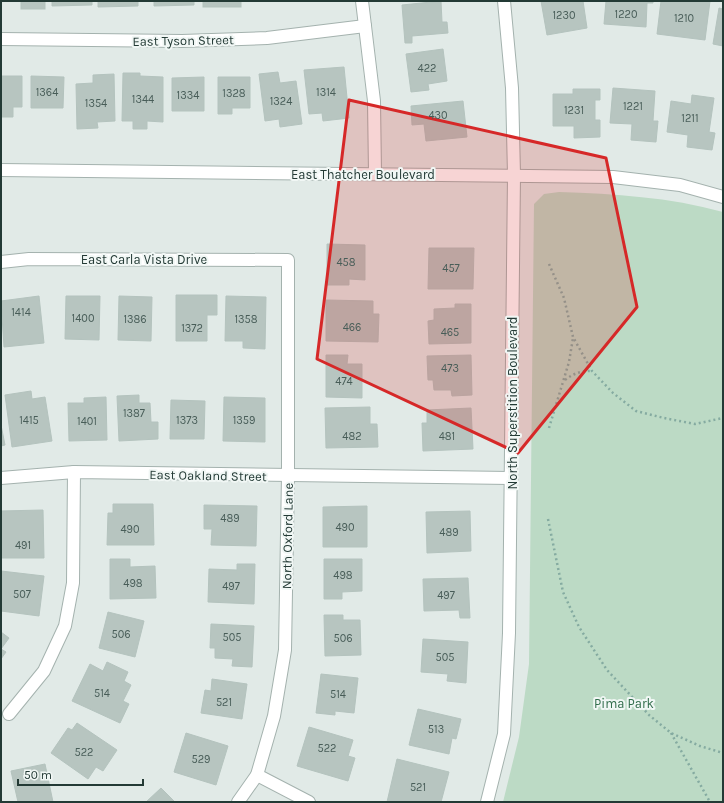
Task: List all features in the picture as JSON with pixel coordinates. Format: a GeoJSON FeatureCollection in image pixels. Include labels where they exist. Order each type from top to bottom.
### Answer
{"type":"FeatureCollection","features":[{"type":"Feature","properties":{"kind":"street"},"geometry":{"type":"LineString","coordinates":[[362,1],[374,101],[375,174]]}},
{"type":"Feature","properties":{"kind":"street","name":"North Superstition Boulevard"},"geometry":{"type":"LineString","coordinates":[[487,802],[504,734],[509,633],[512,478],[514,175],[512,88],[504,1]]}},
{"type":"Feature","properties":{"kind":"street","name":"East Tyson Street"},"geometry":{"type":"LineString","coordinates":[[1,39],[182,42],[267,38],[365,26]]}},
{"type":"Feature","properties":{"kind":"street","name":"East Thatcher Boulevard"},"geometry":{"type":"LineString","coordinates":[[1,170],[613,177],[680,186],[723,197]]}},
{"type":"Feature","properties":{"kind":"street","name":"East Carla Vista Drive"},"geometry":{"type":"LineString","coordinates":[[1,262],[29,258],[288,260]]}},
{"type":"Feature","properties":{"kind":"street","name":"North Oxford Lane"},"geometry":{"type":"LineString","coordinates":[[238,802],[257,775],[274,716],[286,650],[288,260]]}},
{"type":"Feature","properties":{"kind":"street"},"geometry":{"type":"LineString","coordinates":[[9,714],[44,671],[65,626],[73,583],[74,472]]}},
{"type":"Feature","properties":{"kind":"street","name":"East Oakland Street"},"geometry":{"type":"LineString","coordinates":[[1,478],[74,472],[512,478]]}},
{"type":"Feature","properties":{"kind":"street"},"geometry":{"type":"LineString","coordinates":[[257,775],[309,802]]}},
{"type":"Feature","properties":{"kind":"path"},"geometry":{"type":"LineString","coordinates":[[549,264],[564,298],[573,337],[592,371],[613,393],[636,411],[695,424],[723,418]]}},
{"type":"Feature","properties":{"kind":"path"},"geometry":{"type":"LineString","coordinates":[[549,428],[564,380],[573,337]]}},
{"type":"Feature","properties":{"kind":"path"},"geometry":{"type":"LineString","coordinates":[[564,380],[573,374],[582,371],[592,371]]}},
{"type":"Feature","properties":{"kind":"path"},"geometry":{"type":"LineString","coordinates":[[548,519],[563,592],[578,628],[607,670],[649,715],[671,733],[700,746],[723,753]]}},
{"type":"Feature","properties":{"kind":"path"},"geometry":{"type":"LineString","coordinates":[[671,733],[710,802]]}},
{"type":"Feature","properties":{"kind":"highlighted area"},"geometry":{"type":"Polygon","coordinates":[[[349,100],[606,158],[637,307],[518,453],[317,359],[349,100]]]}},
{"type":"Feature","properties":{"kind":"green space","name":"Pima Park"},"geometry":{"type":"Polygon","coordinates":[[[559,192],[642,197],[682,203],[723,212],[723,802],[503,802],[519,737],[529,664],[534,204],[544,194],[559,192]]]}},
{"type":"Feature","properties":{"kind":"building"},"geometry":{"type":"Polygon","coordinates":[[[21,1],[45,1],[45,9],[21,9],[21,1]]]}},
{"type":"Feature","properties":{"kind":"building"},"geometry":{"type":"Polygon","coordinates":[[[52,1],[92,1],[92,5],[52,6],[52,1]]]}},
{"type":"Feature","properties":{"kind":"building"},"geometry":{"type":"Polygon","coordinates":[[[98,1],[138,1],[138,6],[98,7],[98,1]]]}},
{"type":"Feature","properties":{"kind":"building"},"geometry":{"type":"Polygon","coordinates":[[[154,1],[194,1],[194,5],[154,6],[154,1]]]}},
{"type":"Feature","properties":{"kind":"building"},"geometry":{"type":"Polygon","coordinates":[[[203,1],[241,1],[241,7],[203,7],[203,1]]]}},
{"type":"Feature","properties":{"kind":"building"},"geometry":{"type":"Polygon","coordinates":[[[441,1],[442,22],[447,22],[448,33],[412,36],[412,43],[405,43],[402,5],[441,1]]]}},
{"type":"Feature","properties":{"kind":"building"},"geometry":{"type":"Polygon","coordinates":[[[541,1],[583,1],[587,28],[547,35],[541,1]]]}},
{"type":"Feature","properties":{"kind":"building"},"geometry":{"type":"Polygon","coordinates":[[[606,1],[653,1],[653,3],[647,3],[646,27],[604,24],[606,1]]]}},
{"type":"Feature","properties":{"kind":"building"},"geometry":{"type":"Polygon","coordinates":[[[661,1],[710,1],[705,40],[657,34],[661,1]]]}},
{"type":"Feature","properties":{"kind":"building"},"geometry":{"type":"Polygon","coordinates":[[[719,8],[723,9],[723,46],[713,44],[719,8]]]}},
{"type":"Feature","properties":{"kind":"building"},"geometry":{"type":"Polygon","coordinates":[[[443,49],[447,81],[428,84],[429,90],[411,92],[406,54],[443,49]]]}},
{"type":"Feature","properties":{"kind":"building"},"geometry":{"type":"Polygon","coordinates":[[[344,67],[349,118],[323,121],[322,113],[309,114],[304,70],[344,67]]]}},
{"type":"Feature","properties":{"kind":"building"},"geometry":{"type":"Polygon","coordinates":[[[278,72],[280,83],[296,81],[302,124],[280,127],[279,119],[265,121],[259,74],[278,72]]]}},
{"type":"Feature","properties":{"kind":"building"},"geometry":{"type":"Polygon","coordinates":[[[123,73],[140,73],[140,76],[163,77],[163,122],[147,121],[147,129],[133,129],[133,121],[122,121],[123,73]]]}},
{"type":"Feature","properties":{"kind":"building"},"geometry":{"type":"Polygon","coordinates":[[[114,74],[115,121],[97,122],[98,128],[77,129],[76,84],[93,83],[93,75],[114,74]]]}},
{"type":"Feature","properties":{"kind":"building"},"geometry":{"type":"Polygon","coordinates":[[[1,76],[22,76],[22,107],[13,107],[13,117],[1,117],[1,76]]]}},
{"type":"Feature","properties":{"kind":"building"},"geometry":{"type":"Polygon","coordinates":[[[31,76],[64,77],[63,108],[31,108],[31,76]]]}},
{"type":"Feature","properties":{"kind":"building"},"geometry":{"type":"Polygon","coordinates":[[[204,77],[204,111],[172,111],[172,78],[204,77]]]}},
{"type":"Feature","properties":{"kind":"building"},"geometry":{"type":"Polygon","coordinates":[[[218,77],[250,77],[250,108],[232,108],[232,114],[218,114],[218,77]]]}},
{"type":"Feature","properties":{"kind":"building"},"geometry":{"type":"Polygon","coordinates":[[[613,88],[655,91],[653,121],[658,121],[656,142],[631,140],[632,124],[610,123],[613,88]]]}},
{"type":"Feature","properties":{"kind":"building"},"geometry":{"type":"Polygon","coordinates":[[[573,89],[600,89],[600,100],[595,100],[595,120],[600,120],[600,137],[574,138],[574,126],[553,126],[553,94],[573,94],[573,89]]]}},
{"type":"Feature","properties":{"kind":"building"},"geometry":{"type":"Polygon","coordinates":[[[692,95],[714,98],[709,132],[715,133],[712,150],[687,147],[688,135],[667,132],[671,101],[691,104],[692,95]]]}},
{"type":"Feature","properties":{"kind":"building"},"geometry":{"type":"Polygon","coordinates":[[[463,101],[467,137],[426,141],[424,124],[412,125],[411,106],[463,101]]]}},
{"type":"Feature","properties":{"kind":"building"},"geometry":{"type":"Polygon","coordinates":[[[327,244],[365,245],[365,280],[349,279],[349,285],[327,285],[327,244]]]}},
{"type":"Feature","properties":{"kind":"building"},"geometry":{"type":"Polygon","coordinates":[[[429,248],[474,248],[473,289],[428,289],[429,248]]]}},
{"type":"Feature","properties":{"kind":"building"},"geometry":{"type":"Polygon","coordinates":[[[176,295],[217,295],[217,315],[207,315],[207,341],[176,341],[176,295]]]}},
{"type":"Feature","properties":{"kind":"building"},"geometry":{"type":"Polygon","coordinates":[[[39,296],[44,343],[4,347],[1,301],[39,296]]]}},
{"type":"Feature","properties":{"kind":"building"},"geometry":{"type":"Polygon","coordinates":[[[66,296],[100,296],[99,340],[65,339],[66,296]]]}},
{"type":"Feature","properties":{"kind":"building"},"geometry":{"type":"Polygon","coordinates":[[[119,296],[152,297],[151,341],[118,340],[119,296]]]}},
{"type":"Feature","properties":{"kind":"building"},"geometry":{"type":"Polygon","coordinates":[[[226,296],[266,297],[265,349],[243,348],[243,341],[225,341],[226,296]]]}},
{"type":"Feature","properties":{"kind":"building"},"geometry":{"type":"Polygon","coordinates":[[[326,300],[373,301],[373,314],[379,314],[378,342],[326,341],[326,300]]]}},
{"type":"Feature","properties":{"kind":"building"},"geometry":{"type":"Polygon","coordinates":[[[455,304],[471,304],[471,343],[429,344],[428,321],[434,320],[434,309],[455,308],[455,304]]]}},
{"type":"Feature","properties":{"kind":"building"},"geometry":{"type":"Polygon","coordinates":[[[326,355],[348,355],[347,364],[362,364],[362,398],[326,397],[326,355]]]}},
{"type":"Feature","properties":{"kind":"building"},"geometry":{"type":"Polygon","coordinates":[[[471,355],[472,395],[452,396],[451,390],[434,390],[433,380],[428,380],[427,356],[471,355]]]}},
{"type":"Feature","properties":{"kind":"building"},"geometry":{"type":"Polygon","coordinates":[[[31,391],[32,399],[45,397],[52,441],[12,447],[5,395],[31,391]]]}},
{"type":"Feature","properties":{"kind":"building"},"geometry":{"type":"Polygon","coordinates":[[[139,395],[139,403],[150,403],[151,422],[158,422],[158,439],[119,441],[117,396],[139,395]]]}},
{"type":"Feature","properties":{"kind":"building"},"geometry":{"type":"Polygon","coordinates":[[[106,397],[107,440],[69,441],[68,403],[84,403],[84,398],[106,397]]]}},
{"type":"Feature","properties":{"kind":"building"},"geometry":{"type":"Polygon","coordinates":[[[224,397],[265,398],[265,442],[223,441],[224,397]]]}},
{"type":"Feature","properties":{"kind":"building"},"geometry":{"type":"Polygon","coordinates":[[[171,400],[205,401],[204,439],[170,439],[171,400]]]}},
{"type":"Feature","properties":{"kind":"building"},"geometry":{"type":"Polygon","coordinates":[[[370,407],[370,424],[377,424],[378,447],[326,448],[325,408],[370,407]]]}},
{"type":"Feature","properties":{"kind":"building"},"geometry":{"type":"Polygon","coordinates":[[[471,408],[473,449],[423,451],[422,423],[427,423],[427,410],[471,408]]]}},
{"type":"Feature","properties":{"kind":"building"},"geometry":{"type":"Polygon","coordinates":[[[1,425],[5,445],[1,446],[1,425]]]}},
{"type":"Feature","properties":{"kind":"building"},"geometry":{"type":"Polygon","coordinates":[[[113,504],[153,504],[154,545],[107,545],[108,513],[113,513],[113,504]]]}},
{"type":"Feature","properties":{"kind":"building"},"geometry":{"type":"Polygon","coordinates":[[[204,505],[257,506],[256,546],[211,545],[212,529],[204,529],[204,505]]]}},
{"type":"Feature","properties":{"kind":"building"},"geometry":{"type":"Polygon","coordinates":[[[367,506],[367,547],[323,547],[323,507],[367,506]]]}},
{"type":"Feature","properties":{"kind":"building"},"geometry":{"type":"Polygon","coordinates":[[[43,510],[44,558],[1,558],[1,511],[43,510]]]}},
{"type":"Feature","properties":{"kind":"building"},"geometry":{"type":"Polygon","coordinates":[[[470,511],[471,551],[427,553],[426,512],[470,511]]]}},
{"type":"Feature","properties":{"kind":"building"},"geometry":{"type":"Polygon","coordinates":[[[110,559],[130,559],[130,567],[155,566],[156,598],[110,599],[110,559]]]}},
{"type":"Feature","properties":{"kind":"building"},"geometry":{"type":"Polygon","coordinates":[[[324,559],[362,559],[362,591],[342,592],[342,599],[324,599],[324,559]]]}},
{"type":"Feature","properties":{"kind":"building"},"geometry":{"type":"Polygon","coordinates":[[[237,564],[255,564],[254,604],[208,602],[209,569],[237,570],[237,564]]]}},
{"type":"Feature","properties":{"kind":"building"},"geometry":{"type":"Polygon","coordinates":[[[1,571],[44,576],[39,616],[1,611],[1,571]]]}},
{"type":"Feature","properties":{"kind":"building"},"geometry":{"type":"Polygon","coordinates":[[[468,578],[470,618],[460,618],[459,610],[424,611],[423,579],[468,578]]]}},
{"type":"Feature","properties":{"kind":"building"},"geometry":{"type":"Polygon","coordinates":[[[108,612],[144,621],[135,657],[99,648],[108,612]]]}},
{"type":"Feature","properties":{"kind":"building"},"geometry":{"type":"Polygon","coordinates":[[[324,615],[343,615],[343,620],[360,620],[361,655],[325,656],[324,615]]]}},
{"type":"Feature","properties":{"kind":"building"},"geometry":{"type":"Polygon","coordinates":[[[211,624],[254,626],[252,667],[232,666],[233,659],[215,658],[215,648],[210,648],[211,624]]]}},
{"type":"Feature","properties":{"kind":"building"},"geometry":{"type":"Polygon","coordinates":[[[1,632],[9,638],[1,649],[1,632]]]}},
{"type":"Feature","properties":{"kind":"building"},"geometry":{"type":"Polygon","coordinates":[[[423,639],[468,642],[466,683],[447,681],[448,674],[421,672],[423,639]]]}},
{"type":"Feature","properties":{"kind":"building"},"geometry":{"type":"Polygon","coordinates":[[[1,649],[6,652],[1,659],[1,649]]]}},
{"type":"Feature","properties":{"kind":"building"},"geometry":{"type":"Polygon","coordinates":[[[107,662],[128,672],[124,681],[131,685],[123,701],[129,704],[120,723],[72,701],[90,664],[103,671],[107,662]]]}},
{"type":"Feature","properties":{"kind":"building"},"geometry":{"type":"Polygon","coordinates":[[[321,674],[358,678],[354,713],[335,711],[335,715],[316,713],[321,674]]]}},
{"type":"Feature","properties":{"kind":"building"},"geometry":{"type":"Polygon","coordinates":[[[212,679],[247,684],[242,719],[201,713],[205,690],[211,691],[212,679]]]}},
{"type":"Feature","properties":{"kind":"building"},"geometry":{"type":"Polygon","coordinates":[[[418,709],[461,719],[456,739],[452,738],[449,754],[409,745],[418,709]]]}},
{"type":"Feature","properties":{"kind":"building"},"geometry":{"type":"Polygon","coordinates":[[[77,723],[117,750],[103,771],[96,767],[88,779],[51,753],[68,728],[72,730],[77,723]]]}},
{"type":"Feature","properties":{"kind":"building"},"geometry":{"type":"Polygon","coordinates":[[[309,727],[353,740],[348,756],[355,758],[348,781],[297,766],[309,727]]]}},
{"type":"Feature","properties":{"kind":"building"},"geometry":{"type":"Polygon","coordinates":[[[186,733],[228,746],[216,785],[174,772],[186,733]]]}},
{"type":"Feature","properties":{"kind":"building"},"geometry":{"type":"Polygon","coordinates":[[[397,759],[449,772],[441,802],[387,802],[397,759]]]}},
{"type":"Feature","properties":{"kind":"building"},"geometry":{"type":"Polygon","coordinates":[[[45,764],[53,802],[18,802],[11,771],[45,764]]]}},
{"type":"Feature","properties":{"kind":"building"},"geometry":{"type":"Polygon","coordinates":[[[161,788],[175,802],[146,802],[161,788]]]}}]}
